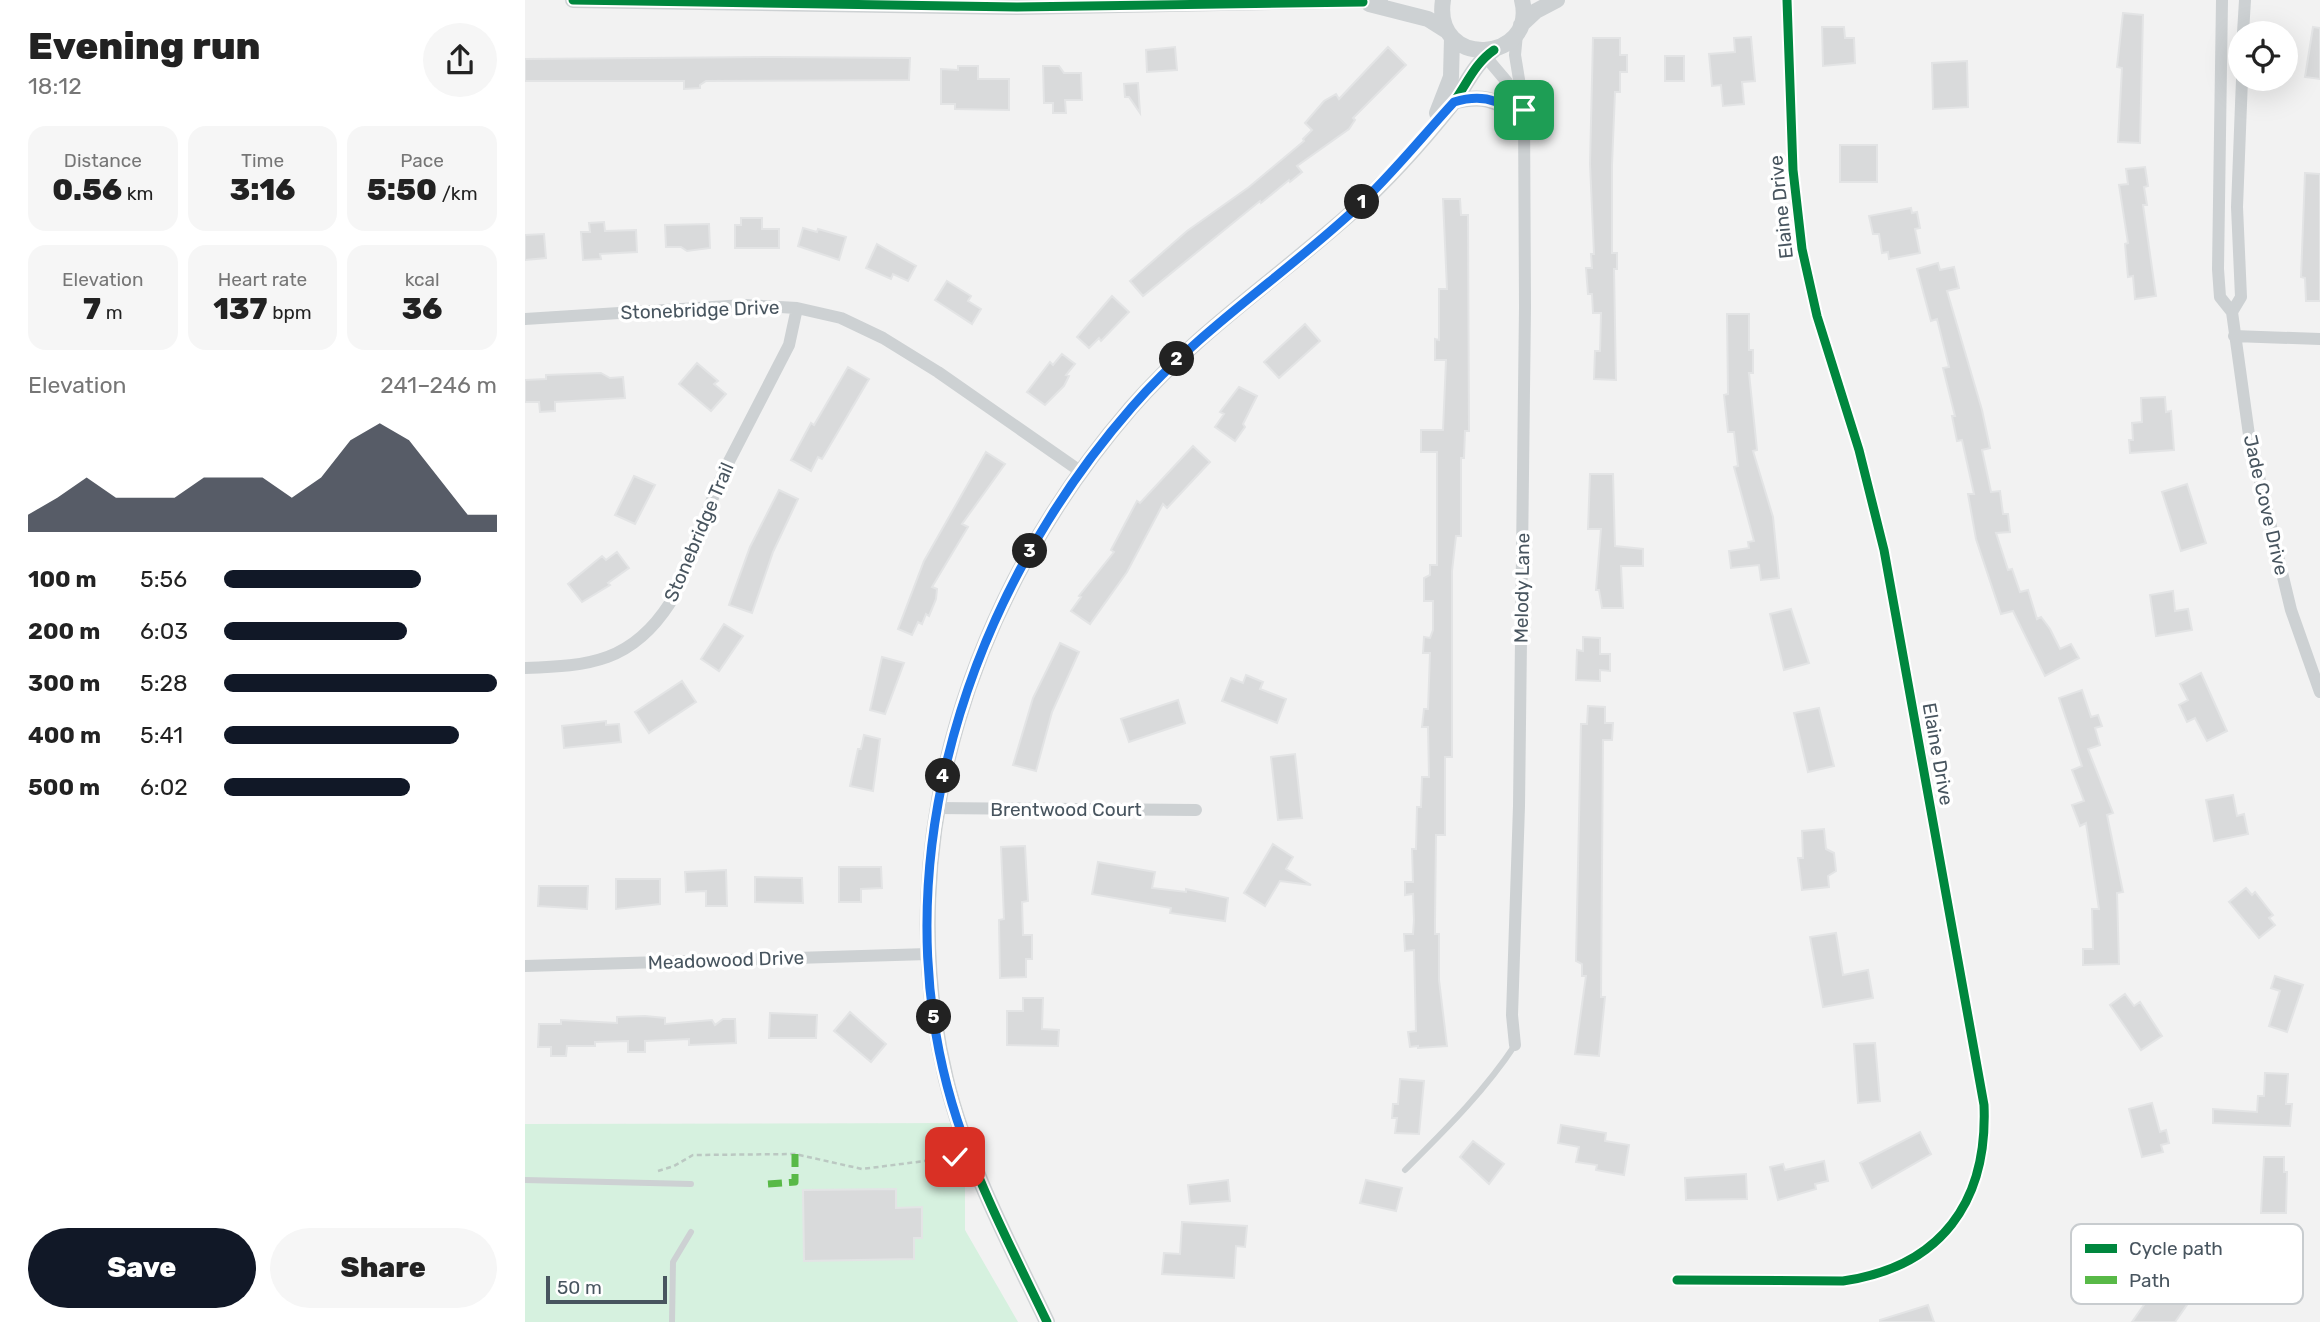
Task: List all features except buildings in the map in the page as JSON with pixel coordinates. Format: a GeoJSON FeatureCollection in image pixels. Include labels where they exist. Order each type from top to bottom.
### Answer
{"type":"FeatureCollection","features":[{"type":"Feature","properties":{"kind":"street"},"geometry":{"type":"LineString","coordinates":[[573,0],[1017,4],[1380,0]]}},
{"type":"Feature","properties":{"kind":"street"},"geometry":{"type":"LineString","coordinates":[[1432,125],[1451,76],[1450,34],[1442,12],[1443,0]]}},
{"type":"Feature","properties":{"kind":"street"},"geometry":{"type":"LineString","coordinates":[[1519,29],[1523,0]]}},
{"type":"Feature","properties":{"kind":"street"},"geometry":{"type":"LineString","coordinates":[[1048,1322],[988,1201],[969,1153],[946,1080],[935,1023],[928,954],[928,882],[936,808],[959,713],[984,643],[1028,554],[1080,471],[1132,407],[1187,350],[1351,213],[1397,169],[1454,102],[1485,52],[1519,29],[1536,11],[1557,0]]}},
{"type":"Feature","properties":{"kind":"street","name":"Elaine Drive"},"geometry":{"type":"LineString","coordinates":[[1677,1280],[1843,1282],[1871,1278],[1895,1269],[1931,1246],[1959,1213],[1978,1178],[1986,1142],[1984,1105],[1884,550],[1859,450],[1817,316],[1802,249],[1793,170],[1787,0]]}},
{"type":"Feature","properties":{"kind":"street","name":"Jade Cove Drive"},"geometry":{"type":"LineString","coordinates":[[2222,0],[2218,226],[2220,297],[2232,312],[2249,435],[2291,610],[2320,692]]}},
{"type":"Feature","properties":{"kind":"street"},"geometry":{"type":"LineString","coordinates":[[2244,21],[2245,0]]}},
{"type":"Feature","properties":{"kind":"street"},"geometry":{"type":"LineString","coordinates":[[1363,2],[1417,15],[1485,52]]}},
{"type":"Feature","properties":{"kind":"street","name":"Melody Lane"},"geometry":{"type":"LineString","coordinates":[[1515,1045],[1512,1014],[1524,463],[1519,124],[1523,102],[1515,54],[1519,29]]}},
{"type":"Feature","properties":{"kind":"street","name":"Melody Lane"},"geometry":{"type":"LineString","coordinates":[[1485,52],[1507,82],[1519,124]]}},
{"type":"Feature","properties":{"kind":"street","name":"Jade Cove Drive"},"geometry":{"type":"LineString","coordinates":[[2232,312],[2241,297],[2238,226],[2242,91]]}},
{"type":"Feature","properties":{"kind":"street"},"geometry":{"type":"LineString","coordinates":[[1454,102],[1487,98],[1502,104],[1519,124]]}},
{"type":"Feature","properties":{"kind":"street"},"geometry":{"type":"LineString","coordinates":[[2219,157],[2239,158]]}},
{"type":"Feature","properties":{"kind":"street"},"geometry":{"type":"LineString","coordinates":[[2218,226],[2238,226]]}},
{"type":"Feature","properties":{"kind":"street","name":"Stonebridge Drive"},"geometry":{"type":"LineString","coordinates":[[525,319],[744,305],[797,308],[841,318],[883,338],[1080,471]]}},
{"type":"Feature","properties":{"kind":"street","name":"Stonebridge Trail"},"geometry":{"type":"LineString","coordinates":[[525,668],[590,664],[615,655],[639,640],[660,619],[670,603],[723,472],[789,345],[797,308]]}},
{"type":"Feature","properties":{"kind":"street"},"geometry":{"type":"LineString","coordinates":[[2234,336],[2320,338]]}},
{"type":"Feature","properties":{"kind":"street","name":"Brentwood Court"},"geometry":{"type":"LineString","coordinates":[[936,808],[1196,810]]}},
{"type":"Feature","properties":{"kind":"street","name":"Meadowood Drive"},"geometry":{"type":"LineString","coordinates":[[525,966],[928,954]]}},
{"type":"Feature","properties":{"kind":"lane"},"geometry":{"type":"LineString","coordinates":[[1405,1170],[1460,1116],[1496,1074],[1515,1045]]}},
{"type":"Feature","properties":{"kind":"lane"},"geometry":{"type":"LineString","coordinates":[[525,1180],[691,1184]]}},
{"type":"Feature","properties":{"kind":"lane"},"geometry":{"type":"LineString","coordinates":[[672,1322],[673,1262],[691,1232]]}},
{"type":"Feature","properties":{"kind":"path"},"geometry":{"type":"LineString","coordinates":[[654,1172],[674,1166],[693,1155],[795,1154],[862,1169],[969,1153]]}},
{"type":"Feature","properties":{"kind":"green space"},"geometry":{"type":"Polygon","coordinates":[[[965,1123],[965,1230],[1018,1322],[525,1322],[525,1124],[965,1123]]]}},
{"type":"Feature","properties":{"kind":"marked path"},"geometry":{"type":"LineString","coordinates":[[768,1184],[795,1182],[795,1154]]}},
{"type":"Feature","properties":{"kind":"cycle path"},"geometry":{"type":"LineString","coordinates":[[573,0],[1017,7],[1363,2]]}},
{"type":"Feature","properties":{"kind":"cycle path"},"geometry":{"type":"LineString","coordinates":[[1677,1280],[1843,1281],[1877,1273],[1907,1261],[1932,1245],[1952,1224],[1967,1200],[1977,1171],[1983,1140],[1984,1105],[1884,550],[1859,450],[1817,316],[1802,249],[1793,170],[1787,0]]}},
{"type":"Feature","properties":{"kind":"cycle path"},"geometry":{"type":"LineString","coordinates":[[1047,1322],[990,1203],[965,1142],[946,1079],[931,989],[928,899],[937,809],[957,722],[988,637],[1027,556],[1075,480],[1131,408],[1182,355],[1323,237],[1378,187],[1429,132],[1453,103],[1476,68],[1494,50]]}},
{"type":"Feature","properties":{"kind":"route"},"geometry":{"type":"LineString","coordinates":[[955,1157],[969,1153],[946,1080],[935,1023],[928,954],[928,882],[936,808],[944,766],[959,713],[984,643],[1028,554],[1080,471],[1132,407],[1187,350],[1230,311],[1351,213],[1397,169],[1454,102],[1480,97],[1495,100],[1517,116],[1522,131],[1524,110]]}}]}
